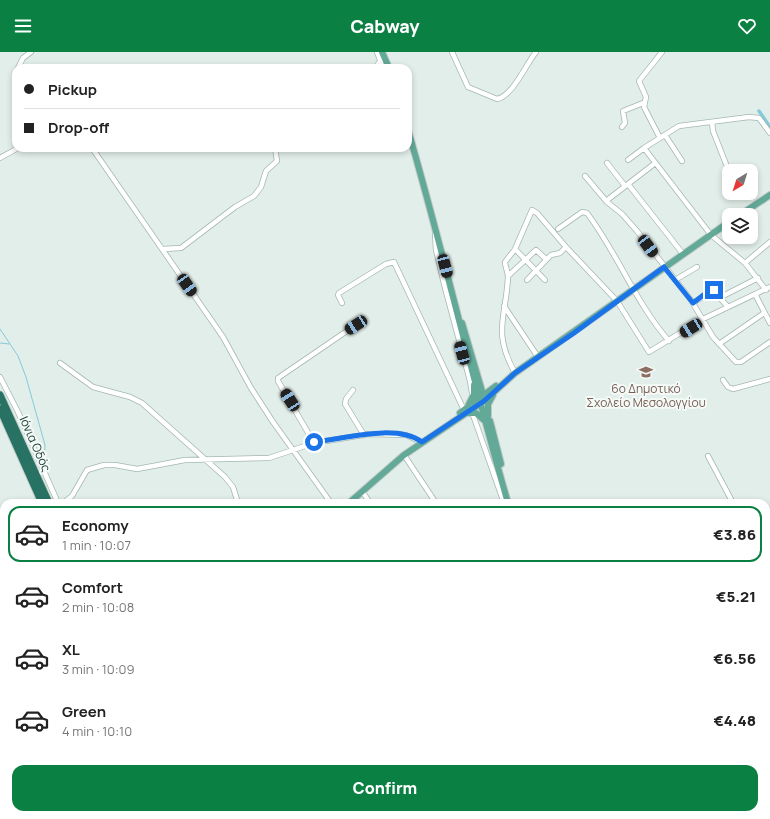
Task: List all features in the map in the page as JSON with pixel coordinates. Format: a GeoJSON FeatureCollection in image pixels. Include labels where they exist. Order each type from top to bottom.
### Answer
{"type":"FeatureCollection","features":[{"type":"Feature","properties":{"kind":"highway","name":"Ιόνια Οδός"},"geometry":{"type":"LineString","coordinates":[[0,395],[47,499]]}},
{"type":"Feature","properties":{"kind":"highway","name":"Ιόνια Οδός"},"geometry":{"type":"LineString","coordinates":[[0,409],[40,499]]}},
{"type":"Feature","properties":{"kind":"main road"},"geometry":{"type":"LineString","coordinates":[[382,55],[387,64]]}},
{"type":"Feature","properties":{"kind":"main road"},"geometry":{"type":"LineString","coordinates":[[412,147],[511,499]]}},
{"type":"Feature","properties":{"kind":"main road"},"geometry":{"type":"LineString","coordinates":[[750,208],[770,195]]}},
{"type":"Feature","properties":{"kind":"main road"},"geometry":{"type":"LineString","coordinates":[[353,499],[404,455],[453,421],[515,373],[632,289],[722,227]]}},
{"type":"Feature","properties":{"kind":"main road"},"geometry":{"type":"LineString","coordinates":[[467,410],[472,399],[476,377]]}},
{"type":"Feature","properties":{"kind":"main road"},"geometry":{"type":"LineString","coordinates":[[476,377],[487,386],[496,388]]}},
{"type":"Feature","properties":{"kind":"main road"},"geometry":{"type":"LineString","coordinates":[[488,416],[488,404],[496,388]]}},
{"type":"Feature","properties":{"kind":"main road"},"geometry":{"type":"LineString","coordinates":[[482,399],[486,423],[507,499]]}},
{"type":"Feature","properties":{"kind":"main road"},"geometry":{"type":"LineString","coordinates":[[467,410],[479,415],[486,423]]}},
{"type":"Feature","properties":{"kind":"street"},"geometry":{"type":"LineString","coordinates":[[20,64],[23,58],[31,52]]}},
{"type":"Feature","properties":{"kind":"street"},"geometry":{"type":"LineString","coordinates":[[452,52],[468,87],[497,99],[502,98],[518,80],[536,52]]}},
{"type":"Feature","properties":{"kind":"street"},"geometry":{"type":"LineString","coordinates":[[622,127],[625,123],[623,111],[643,103],[646,96],[639,83],[639,80],[662,52]]}},
{"type":"Feature","properties":{"kind":"street"},"geometry":{"type":"LineString","coordinates":[[377,64],[382,55]]}},
{"type":"Feature","properties":{"kind":"street"},"geometry":{"type":"LineString","coordinates":[[643,103],[660,138]]}},
{"type":"Feature","properties":{"kind":"street"},"geometry":{"type":"LineString","coordinates":[[628,160],[678,126],[756,117],[770,133]]}},
{"type":"Feature","properties":{"kind":"street"},"geometry":{"type":"LineString","coordinates":[[712,122],[713,131],[726,164]]}},
{"type":"Feature","properties":{"kind":"street"},"geometry":{"type":"LineString","coordinates":[[665,135],[682,161]]}},
{"type":"Feature","properties":{"kind":"street"},"geometry":{"type":"LineString","coordinates":[[515,373],[502,342],[502,319],[508,276],[505,262],[515,249],[529,214],[533,210],[617,301],[649,352],[703,319],[768,288],[745,263],[711,235],[654,164],[644,148]]}},
{"type":"Feature","properties":{"kind":"street"},"geometry":{"type":"LineString","coordinates":[[0,158],[12,151]]}},
{"type":"Feature","properties":{"kind":"street"},"geometry":{"type":"LineString","coordinates":[[95,152],[224,337],[251,388],[273,422],[328,499]]}},
{"type":"Feature","properties":{"kind":"street"},"geometry":{"type":"LineString","coordinates":[[164,249],[181,248],[235,207],[254,196],[261,187],[266,171],[277,161],[276,152]]}},
{"type":"Feature","properties":{"kind":"street"},"geometry":{"type":"LineString","coordinates":[[607,162],[683,254]]}},
{"type":"Feature","properties":{"kind":"street"},"geometry":{"type":"LineString","coordinates":[[606,201],[654,164]]}},
{"type":"Feature","properties":{"kind":"street"},"geometry":{"type":"LineString","coordinates":[[585,176],[606,201],[623,214],[693,303],[719,344],[739,363],[770,342]]}},
{"type":"Feature","properties":{"kind":"street"},"geometry":{"type":"LineString","coordinates":[[558,229],[582,212],[586,212],[614,252],[632,289],[652,320],[669,341]]}},
{"type":"Feature","properties":{"kind":"street"},"geometry":{"type":"LineString","coordinates":[[435,229],[436,250],[470,381],[472,399]]}},
{"type":"Feature","properties":{"kind":"street"},"geometry":{"type":"LineString","coordinates":[[745,263],[770,242]]}},
{"type":"Feature","properties":{"kind":"street"},"geometry":{"type":"LineString","coordinates":[[526,280],[551,255],[560,253],[566,247]]}},
{"type":"Feature","properties":{"kind":"street"},"geometry":{"type":"LineString","coordinates":[[515,249],[545,280]]}},
{"type":"Feature","properties":{"kind":"street"},"geometry":{"type":"LineString","coordinates":[[508,276],[536,250],[546,260]]}},
{"type":"Feature","properties":{"kind":"street"},"geometry":{"type":"LineString","coordinates":[[342,303],[338,295],[339,293],[386,264],[394,262],[467,410],[502,499]]}},
{"type":"Feature","properties":{"kind":"street"},"geometry":{"type":"LineString","coordinates":[[675,280],[697,267]]}},
{"type":"Feature","properties":{"kind":"street"},"geometry":{"type":"LineString","coordinates":[[721,297],[758,278]]}},
{"type":"Feature","properties":{"kind":"street"},"geometry":{"type":"LineString","coordinates":[[693,303],[714,290],[728,307]]}},
{"type":"Feature","properties":{"kind":"street"},"geometry":{"type":"LineString","coordinates":[[755,294],[770,323]]}},
{"type":"Feature","properties":{"kind":"street"},"geometry":{"type":"LineString","coordinates":[[504,306],[538,357]]}},
{"type":"Feature","properties":{"kind":"street"},"geometry":{"type":"LineString","coordinates":[[719,344],[764,313]]}},
{"type":"Feature","properties":{"kind":"street"},"geometry":{"type":"LineString","coordinates":[[314,442],[278,381],[278,378],[363,320]]}},
{"type":"Feature","properties":{"kind":"street"},"geometry":{"type":"LineString","coordinates":[[60,363],[93,387],[130,397],[142,403],[230,482],[236,499]]}},
{"type":"Feature","properties":{"kind":"street"},"geometry":{"type":"LineString","coordinates":[[0,377],[18,412],[56,499]]}},
{"type":"Feature","properties":{"kind":"street"},"geometry":{"type":"LineString","coordinates":[[723,380],[728,387],[733,389],[770,379]]}},
{"type":"Feature","properties":{"kind":"street"},"geometry":{"type":"LineString","coordinates":[[353,390],[346,399],[345,404],[364,435]]}},
{"type":"Feature","properties":{"kind":"street"},"geometry":{"type":"LineString","coordinates":[[68,499],[72,496],[84,474],[89,469],[115,465],[142,469],[185,460],[205,458],[269,458],[314,442],[364,435],[406,435],[422,442]]}},
{"type":"Feature","properties":{"kind":"street"},"geometry":{"type":"LineString","coordinates":[[404,455],[433,499]]}},
{"type":"Feature","properties":{"kind":"street"},"geometry":{"type":"LineString","coordinates":[[708,456],[731,499]]}},
{"type":"Feature","properties":{"kind":"street"},"geometry":{"type":"LineString","coordinates":[[362,491],[367,499]]}},
{"type":"Feature","properties":{"kind":"waterway"},"geometry":{"type":"LineString","coordinates":[[759,111],[770,127]]}},
{"type":"Feature","properties":{"kind":"waterway"},"geometry":{"type":"LineString","coordinates":[[0,329],[18,356],[26,377],[45,445],[44,462]]}},
{"type":"Feature","properties":{"kind":"waterway"},"geometry":{"type":"LineString","coordinates":[[0,343],[9,344]]}},
{"type":"Feature","properties":{"kind":"place","name":"6ο Δημοτικό Σχολείο Μεσολογγίου"},"geometry":{"type":"Point","coordinates":[646,372]}},
{"type":"Feature","properties":{"kind":"route"},"geometry":{"type":"LineString","coordinates":[[314,442],[351,438],[369,434],[406,435],[422,442],[484,401],[515,373],[574,333],[664,267],[693,303],[710,290],[714,290]]}}]}
